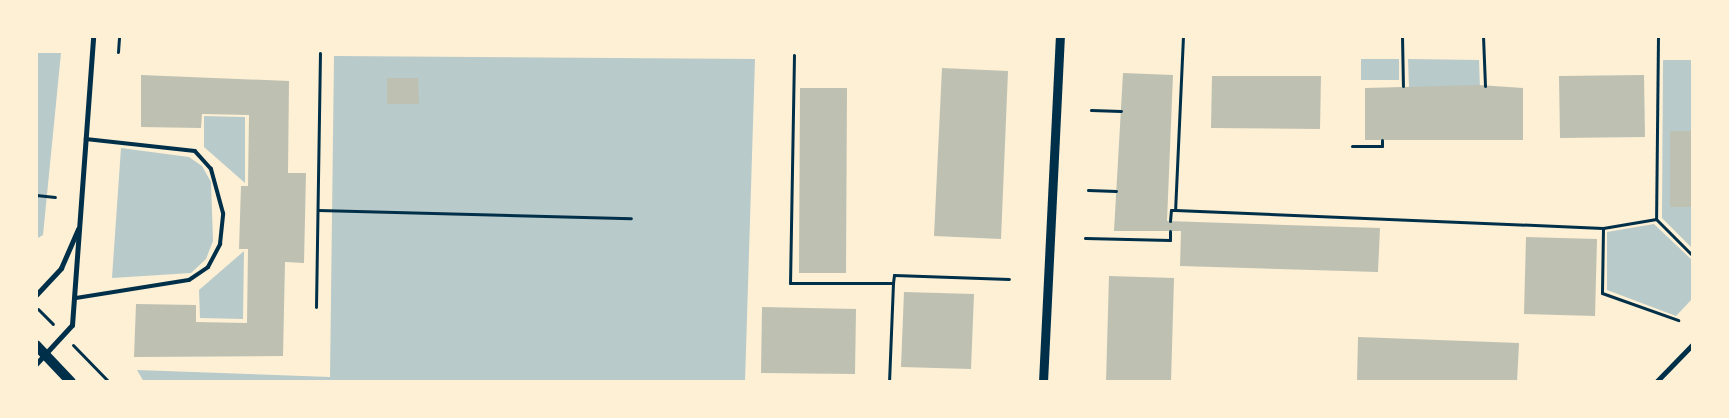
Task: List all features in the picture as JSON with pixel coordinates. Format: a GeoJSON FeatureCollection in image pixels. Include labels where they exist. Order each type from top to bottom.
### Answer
{"type":"FeatureCollection","features":[{"type":"Feature","properties":{"kind":"main road"},"geometry":{"type":"LineString","coordinates":[[36,345],[71,382]]}},
{"type":"Feature","properties":{"kind":"street"},"geometry":{"type":"LineString","coordinates":[[36,364],[72,325],[76,298],[79,226],[94,36]]}},
{"type":"Feature","properties":{"kind":"street"},"geometry":{"type":"LineString","coordinates":[[1043,382],[1060,36]]}},
{"type":"Feature","properties":{"kind":"street"},"geometry":{"type":"LineString","coordinates":[[36,295],[61,268],[79,226]]}},
{"type":"Feature","properties":{"kind":"street"},"geometry":{"type":"LineString","coordinates":[[1656,382],[1693,344]]}},
{"type":"Feature","properties":{"kind":"lane"},"geometry":{"type":"LineString","coordinates":[[76,298],[189,280],[208,267],[220,244],[223,213],[211,169],[195,151],[86,138]]}},
{"type":"Feature","properties":{"kind":"path"},"geometry":{"type":"LineString","coordinates":[[118,52],[119,36]]}},
{"type":"Feature","properties":{"kind":"path"},"geometry":{"type":"LineString","coordinates":[[1175,210],[1183,36]]}},
{"type":"Feature","properties":{"kind":"path"},"geometry":{"type":"LineString","coordinates":[[1402,36],[1403,86]]}},
{"type":"Feature","properties":{"kind":"path"},"geometry":{"type":"LineString","coordinates":[[1483,36],[1486,86]]}},
{"type":"Feature","properties":{"kind":"path"},"geometry":{"type":"LineString","coordinates":[[1658,36],[1656,219],[1693,256]]}},
{"type":"Feature","properties":{"kind":"path"},"geometry":{"type":"LineString","coordinates":[[316,307],[320,53]]}},
{"type":"Feature","properties":{"kind":"path"},"geometry":{"type":"LineString","coordinates":[[794,55],[790,283],[893,283]]}},
{"type":"Feature","properties":{"kind":"path"},"geometry":{"type":"LineString","coordinates":[[1092,110],[1121,111]]}},
{"type":"Feature","properties":{"kind":"path"},"geometry":{"type":"LineString","coordinates":[[1352,146],[1382,146],[1382,140]]}},
{"type":"Feature","properties":{"kind":"path"},"geometry":{"type":"LineString","coordinates":[[1088,190],[1116,191]]}},
{"type":"Feature","properties":{"kind":"path"},"geometry":{"type":"LineString","coordinates":[[36,195],[55,197]]}},
{"type":"Feature","properties":{"kind":"path"},"geometry":{"type":"LineString","coordinates":[[318,210],[631,218]]}},
{"type":"Feature","properties":{"kind":"path"},"geometry":{"type":"LineString","coordinates":[[1170,221],[1170,210],[1603,228],[1656,219]]}},
{"type":"Feature","properties":{"kind":"path"},"geometry":{"type":"LineString","coordinates":[[1603,228],[1602,293],[1678,320]]}},
{"type":"Feature","properties":{"kind":"path"},"geometry":{"type":"LineString","coordinates":[[1085,238],[1170,240],[1170,231]]}},
{"type":"Feature","properties":{"kind":"path"},"geometry":{"type":"LineString","coordinates":[[890,382],[894,275],[1009,279]]}},
{"type":"Feature","properties":{"kind":"path"},"geometry":{"type":"LineString","coordinates":[[40,311],[54,325]]}},
{"type":"Feature","properties":{"kind":"path"},"geometry":{"type":"LineString","coordinates":[[75,347],[109,382]]}},
{"type":"Feature","properties":{"kind":"shaded area"},"geometry":{"type":"Polygon","coordinates":[[[36,53],[61,53],[43,235],[36,239],[36,53]]]}},
{"type":"Feature","properties":{"kind":"shaded area"},"geometry":{"type":"Polygon","coordinates":[[[334,56],[755,59],[745,382],[144,382],[137,370],[330,377],[334,56]]]}},
{"type":"Feature","properties":{"kind":"shaded area"},"geometry":{"type":"Polygon","coordinates":[[[1361,59],[1399,59],[1399,80],[1361,80],[1361,59]]]}},
{"type":"Feature","properties":{"kind":"shaded area"},"geometry":{"type":"Polygon","coordinates":[[[1408,59],[1479,60],[1480,89],[1409,88],[1408,59]]]}},
{"type":"Feature","properties":{"kind":"shaded area"},"geometry":{"type":"Polygon","coordinates":[[[1663,60],[1693,60],[1693,131],[1670,131],[1670,207],[1693,207],[1693,249],[1662,218],[1663,60]]]}},
{"type":"Feature","properties":{"kind":"shaded area"},"geometry":{"type":"Polygon","coordinates":[[[204,116],[245,117],[245,183],[204,147],[204,116]]]}},
{"type":"Feature","properties":{"kind":"shaded area"},"geometry":{"type":"Polygon","coordinates":[[[121,148],[189,157],[202,166],[211,182],[213,241],[206,259],[191,273],[112,278],[121,148]]]}},
{"type":"Feature","properties":{"kind":"shaded area"},"geometry":{"type":"Polygon","coordinates":[[[1654,224],[1693,261],[1693,298],[1676,316],[1607,290],[1607,232],[1654,224]]]}},
{"type":"Feature","properties":{"kind":"shaded area"},"geometry":{"type":"Polygon","coordinates":[[[244,251],[243,319],[200,318],[199,290],[244,251]]]}},
{"type":"Feature","properties":{"kind":"building"},"geometry":{"type":"Polygon","coordinates":[[[942,68],[1008,71],[1001,239],[934,236],[942,68]]]}},
{"type":"Feature","properties":{"kind":"building"},"geometry":{"type":"Polygon","coordinates":[[[1123,73],[1173,75],[1167,221],[1380,228],[1378,272],[1180,266],[1181,231],[1114,231],[1123,73]]]}},
{"type":"Feature","properties":{"kind":"building"},"geometry":{"type":"Polygon","coordinates":[[[141,75],[289,81],[288,173],[306,173],[304,263],[285,262],[283,356],[134,357],[136,304],[196,305],[196,322],[247,323],[248,249],[239,249],[241,186],[248,186],[249,115],[202,114],[201,128],[141,127],[141,75]]]}},
{"type":"Feature","properties":{"kind":"building"},"geometry":{"type":"Polygon","coordinates":[[[1644,75],[1645,137],[1560,138],[1559,76],[1644,75]]]}},
{"type":"Feature","properties":{"kind":"building"},"geometry":{"type":"Polygon","coordinates":[[[1212,76],[1321,76],[1320,129],[1211,128],[1212,76]]]}},
{"type":"Feature","properties":{"kind":"building"},"geometry":{"type":"Polygon","coordinates":[[[387,78],[418,78],[419,104],[387,104],[387,78]]]}},
{"type":"Feature","properties":{"kind":"building"},"geometry":{"type":"Polygon","coordinates":[[[1479,85],[1523,88],[1523,140],[1365,140],[1365,88],[1479,85]]]}},
{"type":"Feature","properties":{"kind":"building"},"geometry":{"type":"Polygon","coordinates":[[[800,88],[847,88],[846,273],[799,273],[800,88]]]}},
{"type":"Feature","properties":{"kind":"building"},"geometry":{"type":"Polygon","coordinates":[[[1670,131],[1693,131],[1693,207],[1670,207],[1670,131]]]}},
{"type":"Feature","properties":{"kind":"building"},"geometry":{"type":"Polygon","coordinates":[[[1526,237],[1597,239],[1595,316],[1524,314],[1526,237]]]}},
{"type":"Feature","properties":{"kind":"building"},"geometry":{"type":"Polygon","coordinates":[[[1109,276],[1174,278],[1171,382],[1106,382],[1109,276]]]}},
{"type":"Feature","properties":{"kind":"building"},"geometry":{"type":"Polygon","coordinates":[[[904,292],[974,294],[971,369],[901,367],[904,292]]]}},
{"type":"Feature","properties":{"kind":"building"},"geometry":{"type":"Polygon","coordinates":[[[762,307],[856,309],[855,374],[761,373],[762,307]]]}},
{"type":"Feature","properties":{"kind":"building"},"geometry":{"type":"Polygon","coordinates":[[[1358,337],[1519,343],[1517,382],[1357,382],[1358,337]]]}}]}
